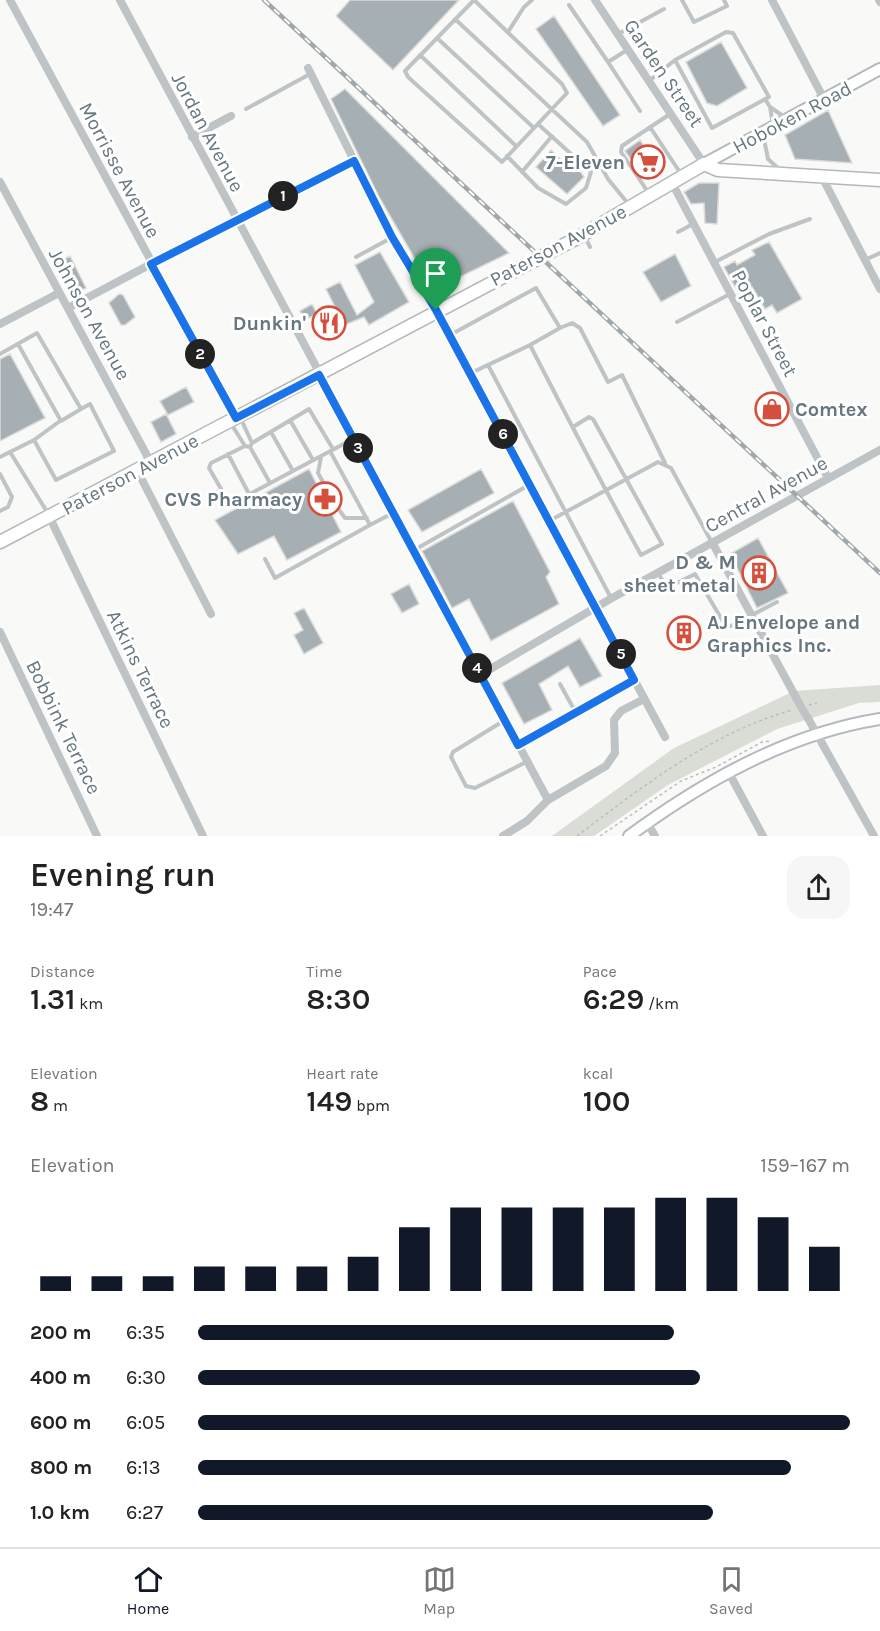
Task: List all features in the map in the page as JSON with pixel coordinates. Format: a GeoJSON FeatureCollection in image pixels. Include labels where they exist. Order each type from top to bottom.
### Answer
{"type":"FeatureCollection","features":[{"type":"Feature","properties":{"kind":"main road","name":"Paterson Avenue"},"geometry":{"type":"LineString","coordinates":[[0,542],[583,234],[704,164]]}},
{"type":"Feature","properties":{"kind":"main road"},"geometry":{"type":"LineString","coordinates":[[704,164],[718,170],[880,180]]}},
{"type":"Feature","properties":{"kind":"street","name":"Morrisse Avenue"},"geometry":{"type":"LineString","coordinates":[[10,0],[235,419]]}},
{"type":"Feature","properties":{"kind":"street","name":"Jordan Avenue"},"geometry":{"type":"LineString","coordinates":[[120,0],[548,800]]}},
{"type":"Feature","properties":{"kind":"street","name":"Garden Street"},"geometry":{"type":"LineString","coordinates":[[595,0],[704,164]]}},
{"type":"Feature","properties":{"kind":"street"},"geometry":{"type":"LineString","coordinates":[[772,0],[825,100]]}},
{"type":"Feature","properties":{"kind":"street","name":"Hoboken Road"},"geometry":{"type":"LineString","coordinates":[[704,164],[788,121],[880,69]]}},
{"type":"Feature","properties":{"kind":"street"},"geometry":{"type":"LineString","coordinates":[[309,71],[392,237],[436,310],[665,738]]}},
{"type":"Feature","properties":{"kind":"street"},"geometry":{"type":"LineString","coordinates":[[192,137],[231,116]]}},
{"type":"Feature","properties":{"kind":"street"},"geometry":{"type":"LineString","coordinates":[[68,308],[236,219],[354,161]]}},
{"type":"Feature","properties":{"kind":"street"},"geometry":{"type":"LineString","coordinates":[[822,177],[880,289]]}},
{"type":"Feature","properties":{"kind":"street","name":"Johnson Avenue"},"geometry":{"type":"LineString","coordinates":[[0,182],[151,463]]}},
{"type":"Feature","properties":{"kind":"street","name":"Poplar Street"},"geometry":{"type":"LineString","coordinates":[[672,183],[828,478]]}},
{"type":"Feature","properties":{"kind":"street"},"geometry":{"type":"LineString","coordinates":[[0,324],[59,293]]}},
{"type":"Feature","properties":{"kind":"street","name":"Central Avenue"},"geometry":{"type":"LineString","coordinates":[[480,675],[658,572],[880,450]]}},
{"type":"Feature","properties":{"kind":"street"},"geometry":{"type":"LineString","coordinates":[[137,470],[211,614]]}},
{"type":"Feature","properties":{"kind":"street","name":"Atkins Terrace"},"geometry":{"type":"LineString","coordinates":[[49,516],[202,836]]}},
{"type":"Feature","properties":{"kind":"street"},"geometry":{"type":"LineString","coordinates":[[712,542],[791,690],[803,706],[874,836]]}},
{"type":"Feature","properties":{"kind":"street","name":"Bobbink Terrace"},"geometry":{"type":"LineString","coordinates":[[0,632],[97,836]]}},
{"type":"Feature","properties":{"kind":"street"},"geometry":{"type":"LineString","coordinates":[[503,836],[526,821],[548,800],[606,766],[615,753],[614,720],[621,711],[644,699]]}},
{"type":"Feature","properties":{"kind":"street"},"geometry":{"type":"LineString","coordinates":[[629,836],[647,822],[728,771],[818,733],[849,724],[880,719]]}},
{"type":"Feature","properties":{"kind":"street"},"geometry":{"type":"LineString","coordinates":[[728,771],[763,836]]}},
{"type":"Feature","properties":{"kind":"street"},"geometry":{"type":"LineString","coordinates":[[647,822],[655,836]]}},
{"type":"Feature","properties":{"kind":"lane"},"geometry":{"type":"LineString","coordinates":[[474,0],[562,84],[567,93],[502,162],[408,77],[405,71],[455,19],[474,0]]}},
{"type":"Feature","properties":{"kind":"lane"},"geometry":{"type":"LineString","coordinates":[[508,32],[524,7],[532,0]]}},
{"type":"Feature","properties":{"kind":"lane"},"geometry":{"type":"LineString","coordinates":[[682,0],[694,22],[727,6],[724,0]]}},
{"type":"Feature","properties":{"kind":"lane"},"geometry":{"type":"LineString","coordinates":[[569,5],[640,111]]}},
{"type":"Feature","properties":{"kind":"lane"},"geometry":{"type":"LineString","coordinates":[[618,34],[664,9]]}},
{"type":"Feature","properties":{"kind":"lane"},"geometry":{"type":"LineString","coordinates":[[455,19],[553,108],[586,142],[608,178],[630,207]]}},
{"type":"Feature","properties":{"kind":"lane"},"geometry":{"type":"LineString","coordinates":[[649,81],[675,60],[726,32],[733,33],[770,97],[712,128],[675,60]]}},
{"type":"Feature","properties":{"kind":"lane"},"geometry":{"type":"LineString","coordinates":[[436,38],[534,128]]}},
{"type":"Feature","properties":{"kind":"lane"},"geometry":{"type":"LineString","coordinates":[[608,62],[628,50]]}},
{"type":"Feature","properties":{"kind":"lane"},"geometry":{"type":"LineString","coordinates":[[420,55],[516,146]]}},
{"type":"Feature","properties":{"kind":"lane"},"geometry":{"type":"LineString","coordinates":[[246,109],[309,71]]}},
{"type":"Feature","properties":{"kind":"lane"},"geometry":{"type":"LineString","coordinates":[[765,99],[770,107],[774,128]]}},
{"type":"Feature","properties":{"kind":"lane"},"geometry":{"type":"LineString","coordinates":[[770,107],[783,113],[788,121]]}},
{"type":"Feature","properties":{"kind":"lane"},"geometry":{"type":"LineString","coordinates":[[651,195],[621,152],[622,146],[671,114]]}},
{"type":"Feature","properties":{"kind":"lane"},"geometry":{"type":"LineString","coordinates":[[507,156],[538,189],[566,204],[586,188],[591,172],[538,124]]}},
{"type":"Feature","properties":{"kind":"lane"},"geometry":{"type":"LineString","coordinates":[[650,128],[683,177]]}},
{"type":"Feature","properties":{"kind":"lane"},"geometry":{"type":"LineString","coordinates":[[763,134],[768,159],[786,175]]}},
{"type":"Feature","properties":{"kind":"lane"},"geometry":{"type":"LineString","coordinates":[[522,172],[552,136]]}},
{"type":"Feature","properties":{"kind":"lane"},"geometry":{"type":"LineString","coordinates":[[714,262],[769,234],[810,219]]}},
{"type":"Feature","properties":{"kind":"lane"},"geometry":{"type":"LineString","coordinates":[[678,232],[693,224]]}},
{"type":"Feature","properties":{"kind":"lane"},"geometry":{"type":"LineString","coordinates":[[583,234],[590,247]]}},
{"type":"Feature","properties":{"kind":"lane"},"geometry":{"type":"LineString","coordinates":[[356,258],[392,237]]}},
{"type":"Feature","properties":{"kind":"lane"},"geometry":{"type":"LineString","coordinates":[[865,260],[880,253]]}},
{"type":"Feature","properties":{"kind":"lane"},"geometry":{"type":"LineString","coordinates":[[449,335],[537,288],[560,328]]}},
{"type":"Feature","properties":{"kind":"lane"},"geometry":{"type":"LineString","coordinates":[[677,322],[730,293]]}},
{"type":"Feature","properties":{"kind":"lane"},"geometry":{"type":"LineString","coordinates":[[470,374],[560,328],[572,323],[577,325],[608,382],[622,375],[665,463],[671,468],[712,542]]}},
{"type":"Feature","properties":{"kind":"lane"},"geometry":{"type":"LineString","coordinates":[[0,354],[37,333],[81,409]]}},
{"type":"Feature","properties":{"kind":"lane"},"geometry":{"type":"LineString","coordinates":[[18,344],[61,421]]}},
{"type":"Feature","properties":{"kind":"lane"},"geometry":{"type":"LineString","coordinates":[[530,345],[606,490],[641,555],[662,544],[594,419],[589,417],[573,427]]}},
{"type":"Feature","properties":{"kind":"lane"},"geometry":{"type":"LineString","coordinates":[[488,365],[612,598]]}},
{"type":"Feature","properties":{"kind":"lane"},"geometry":{"type":"LineString","coordinates":[[0,458],[34,440],[90,404],[114,451],[56,480],[34,440]]}},
{"type":"Feature","properties":{"kind":"lane"},"geometry":{"type":"LineString","coordinates":[[353,439],[332,450],[322,455],[233,503],[228,501],[209,468],[211,463],[251,445],[309,409],[332,450],[370,525]]}},
{"type":"Feature","properties":{"kind":"lane"},"geometry":{"type":"LineString","coordinates":[[235,419],[270,483]]}},
{"type":"Feature","properties":{"kind":"lane"},"geometry":{"type":"LineString","coordinates":[[235,419],[245,446]]}},
{"type":"Feature","properties":{"kind":"lane"},"geometry":{"type":"LineString","coordinates":[[290,420],[313,460]]}},
{"type":"Feature","properties":{"kind":"lane"},"geometry":{"type":"LineString","coordinates":[[271,432],[293,471]]}},
{"type":"Feature","properties":{"kind":"lane"},"geometry":{"type":"LineString","coordinates":[[10,452],[49,516]]}},
{"type":"Feature","properties":{"kind":"lane"},"geometry":{"type":"LineString","coordinates":[[228,454],[249,494]]}},
{"type":"Feature","properties":{"kind":"lane"},"geometry":{"type":"LineString","coordinates":[[322,455],[318,473],[334,502]]}},
{"type":"Feature","properties":{"kind":"lane"},"geometry":{"type":"LineString","coordinates":[[549,521],[658,462],[665,463]]}},
{"type":"Feature","properties":{"kind":"lane"},"geometry":{"type":"LineString","coordinates":[[0,474],[12,497],[8,507],[0,511]]}},
{"type":"Feature","properties":{"kind":"lane"},"geometry":{"type":"LineString","coordinates":[[413,550],[530,484]]}},
{"type":"Feature","properties":{"kind":"lane"},"geometry":{"type":"LineString","coordinates":[[337,507],[345,518],[367,518]]}},
{"type":"Feature","properties":{"kind":"lane"},"geometry":{"type":"LineString","coordinates":[[265,558],[275,578],[393,513]]}},
{"type":"Feature","properties":{"kind":"lane"},"geometry":{"type":"LineString","coordinates":[[658,572],[667,588],[695,574],[725,625],[731,626],[777,603]]}},
{"type":"Feature","properties":{"kind":"lane"},"geometry":{"type":"LineString","coordinates":[[518,745],[634,680]]}},
{"type":"Feature","properties":{"kind":"lane"},"geometry":{"type":"LineString","coordinates":[[561,684],[576,713]]}},
{"type":"Feature","properties":{"kind":"lane"},"geometry":{"type":"LineString","coordinates":[[505,720],[453,752],[451,758],[466,786],[475,788],[527,762]]}},
{"type":"Feature","properties":{"kind":"path"},"geometry":{"type":"LineString","coordinates":[[577,836],[676,764],[761,721],[817,703]]}},
{"type":"Feature","properties":{"kind":"shaded area"},"geometry":{"type":"Polygon","coordinates":[[[880,685],[880,702],[859,703],[777,729],[668,785],[594,836],[552,836],[674,748],[794,691],[880,685]]]}},
{"type":"Feature","properties":{"kind":"building"},"geometry":{"type":"Polygon","coordinates":[[[350,0],[459,0],[393,70],[336,16],[350,0]]]}},
{"type":"Feature","properties":{"kind":"building"},"geometry":{"type":"Polygon","coordinates":[[[554,16],[620,115],[603,126],[536,29],[554,16]]]}},
{"type":"Feature","properties":{"kind":"building"},"geometry":{"type":"Polygon","coordinates":[[[721,42],[747,88],[717,106],[707,103],[686,62],[721,42]]]}},
{"type":"Feature","properties":{"kind":"building"},"geometry":{"type":"Polygon","coordinates":[[[345,89],[509,253],[433,290],[379,197],[331,99],[345,89]]]}},
{"type":"Feature","properties":{"kind":"building"},"geometry":{"type":"Polygon","coordinates":[[[828,110],[852,163],[795,159],[785,135],[828,110]]]}},
{"type":"Feature","properties":{"kind":"building"},"geometry":{"type":"Polygon","coordinates":[[[640,140],[655,162],[640,173],[625,151],[640,140]]]}},
{"type":"Feature","properties":{"kind":"building"},"geometry":{"type":"Polygon","coordinates":[[[551,150],[574,172],[578,168],[584,177],[567,194],[536,167],[551,150]]]}},
{"type":"Feature","properties":{"kind":"building"},"geometry":{"type":"Polygon","coordinates":[[[699,183],[719,183],[717,224],[705,223],[704,203],[691,204],[684,192],[699,183]]]}},
{"type":"Feature","properties":{"kind":"building"},"geometry":{"type":"Polygon","coordinates":[[[769,242],[802,299],[777,313],[772,305],[765,309],[752,287],[739,294],[724,267],[735,261],[737,265],[755,255],[752,250],[769,242]]]}},
{"type":"Feature","properties":{"kind":"building"},"geometry":{"type":"Polygon","coordinates":[[[380,252],[409,302],[369,325],[364,317],[325,333],[318,320],[337,311],[326,289],[340,282],[357,315],[374,302],[355,265],[380,252]]]}},
{"type":"Feature","properties":{"kind":"building"},"geometry":{"type":"Polygon","coordinates":[[[675,254],[691,286],[661,302],[643,272],[675,254]]]}},
{"type":"Feature","properties":{"kind":"building"},"geometry":{"type":"Polygon","coordinates":[[[70,256],[86,288],[72,296],[56,263],[70,256]]]}},
{"type":"Feature","properties":{"kind":"building"},"geometry":{"type":"Polygon","coordinates":[[[119,294],[123,295],[135,317],[125,325],[121,325],[109,303],[119,294]]]}},
{"type":"Feature","properties":{"kind":"building"},"geometry":{"type":"Polygon","coordinates":[[[312,304],[317,314],[305,320],[300,311],[312,304]]]}},
{"type":"Feature","properties":{"kind":"building"},"geometry":{"type":"Polygon","coordinates":[[[10,354],[45,418],[0,441],[0,359],[10,354]]]}},
{"type":"Feature","properties":{"kind":"building"},"geometry":{"type":"Polygon","coordinates":[[[186,387],[194,402],[168,415],[160,401],[186,387]]]}},
{"type":"Feature","properties":{"kind":"building"},"geometry":{"type":"Polygon","coordinates":[[[166,414],[176,434],[161,442],[151,422],[166,414]]]}},
{"type":"Feature","properties":{"kind":"building"},"geometry":{"type":"Polygon","coordinates":[[[309,469],[341,532],[287,560],[274,536],[238,554],[215,520],[309,469]]]}},
{"type":"Feature","properties":{"kind":"building"},"geometry":{"type":"Polygon","coordinates":[[[481,469],[494,493],[422,532],[408,510],[481,469]]]}},
{"type":"Feature","properties":{"kind":"building"},"geometry":{"type":"Polygon","coordinates":[[[513,501],[550,572],[546,577],[559,604],[491,641],[469,599],[452,608],[422,551],[513,501]]]}},
{"type":"Feature","properties":{"kind":"building","name":"D & M sheet metal"},"geometry":{"type":"Polygon","coordinates":[[[758,538],[788,593],[757,608],[730,554],[758,538]]]}},
{"type":"Feature","properties":{"kind":"building"},"geometry":{"type":"Polygon","coordinates":[[[409,584],[419,604],[402,613],[391,594],[409,584]]]}},
{"type":"Feature","properties":{"kind":"building"},"geometry":{"type":"Polygon","coordinates":[[[304,608],[323,643],[304,654],[294,635],[303,630],[294,613],[304,608]]]}},
{"type":"Feature","properties":{"kind":"building","name":"AJ Envelope and Graphics Inc."},"geometry":{"type":"Polygon","coordinates":[[[687,618],[698,639],[681,648],[670,628],[687,618]]]}},
{"type":"Feature","properties":{"kind":"building"},"geometry":{"type":"Polygon","coordinates":[[[580,638],[602,676],[580,687],[568,666],[539,684],[552,710],[524,724],[502,683],[580,638]]]}},
{"type":"Feature","properties":{"kind":"railway"},"geometry":{"type":"LineString","coordinates":[[264,0],[880,573]]}},
{"type":"Feature","properties":{"kind":"place","name":"7-Eleven"},"geometry":{"type":"Point","coordinates":[648,162]}},
{"type":"Feature","properties":{"kind":"place","name":"Dunkin'"},"geometry":{"type":"Point","coordinates":[329,323]}},
{"type":"Feature","properties":{"kind":"place","name":"Comtex"},"geometry":{"type":"Point","coordinates":[772,409]}},
{"type":"Feature","properties":{"kind":"place","name":"CVS Pharmacy"},"geometry":{"type":"Point","coordinates":[325,499]}},
{"type":"Feature","properties":{"kind":"place","name":"D & M sheet metal"},"geometry":{"type":"Point","coordinates":[759,573]}},
{"type":"Feature","properties":{"kind":"place","name":"AJ Envelope and Graphics Inc."},"geometry":{"type":"Point","coordinates":[684,633]}},
{"type":"Feature","properties":{"kind":"route"},"geometry":{"type":"LineString","coordinates":[[354,161],[392,237],[436,310],[634,680],[518,745],[319,375],[236,418],[151,264],[354,161]]}}]}
